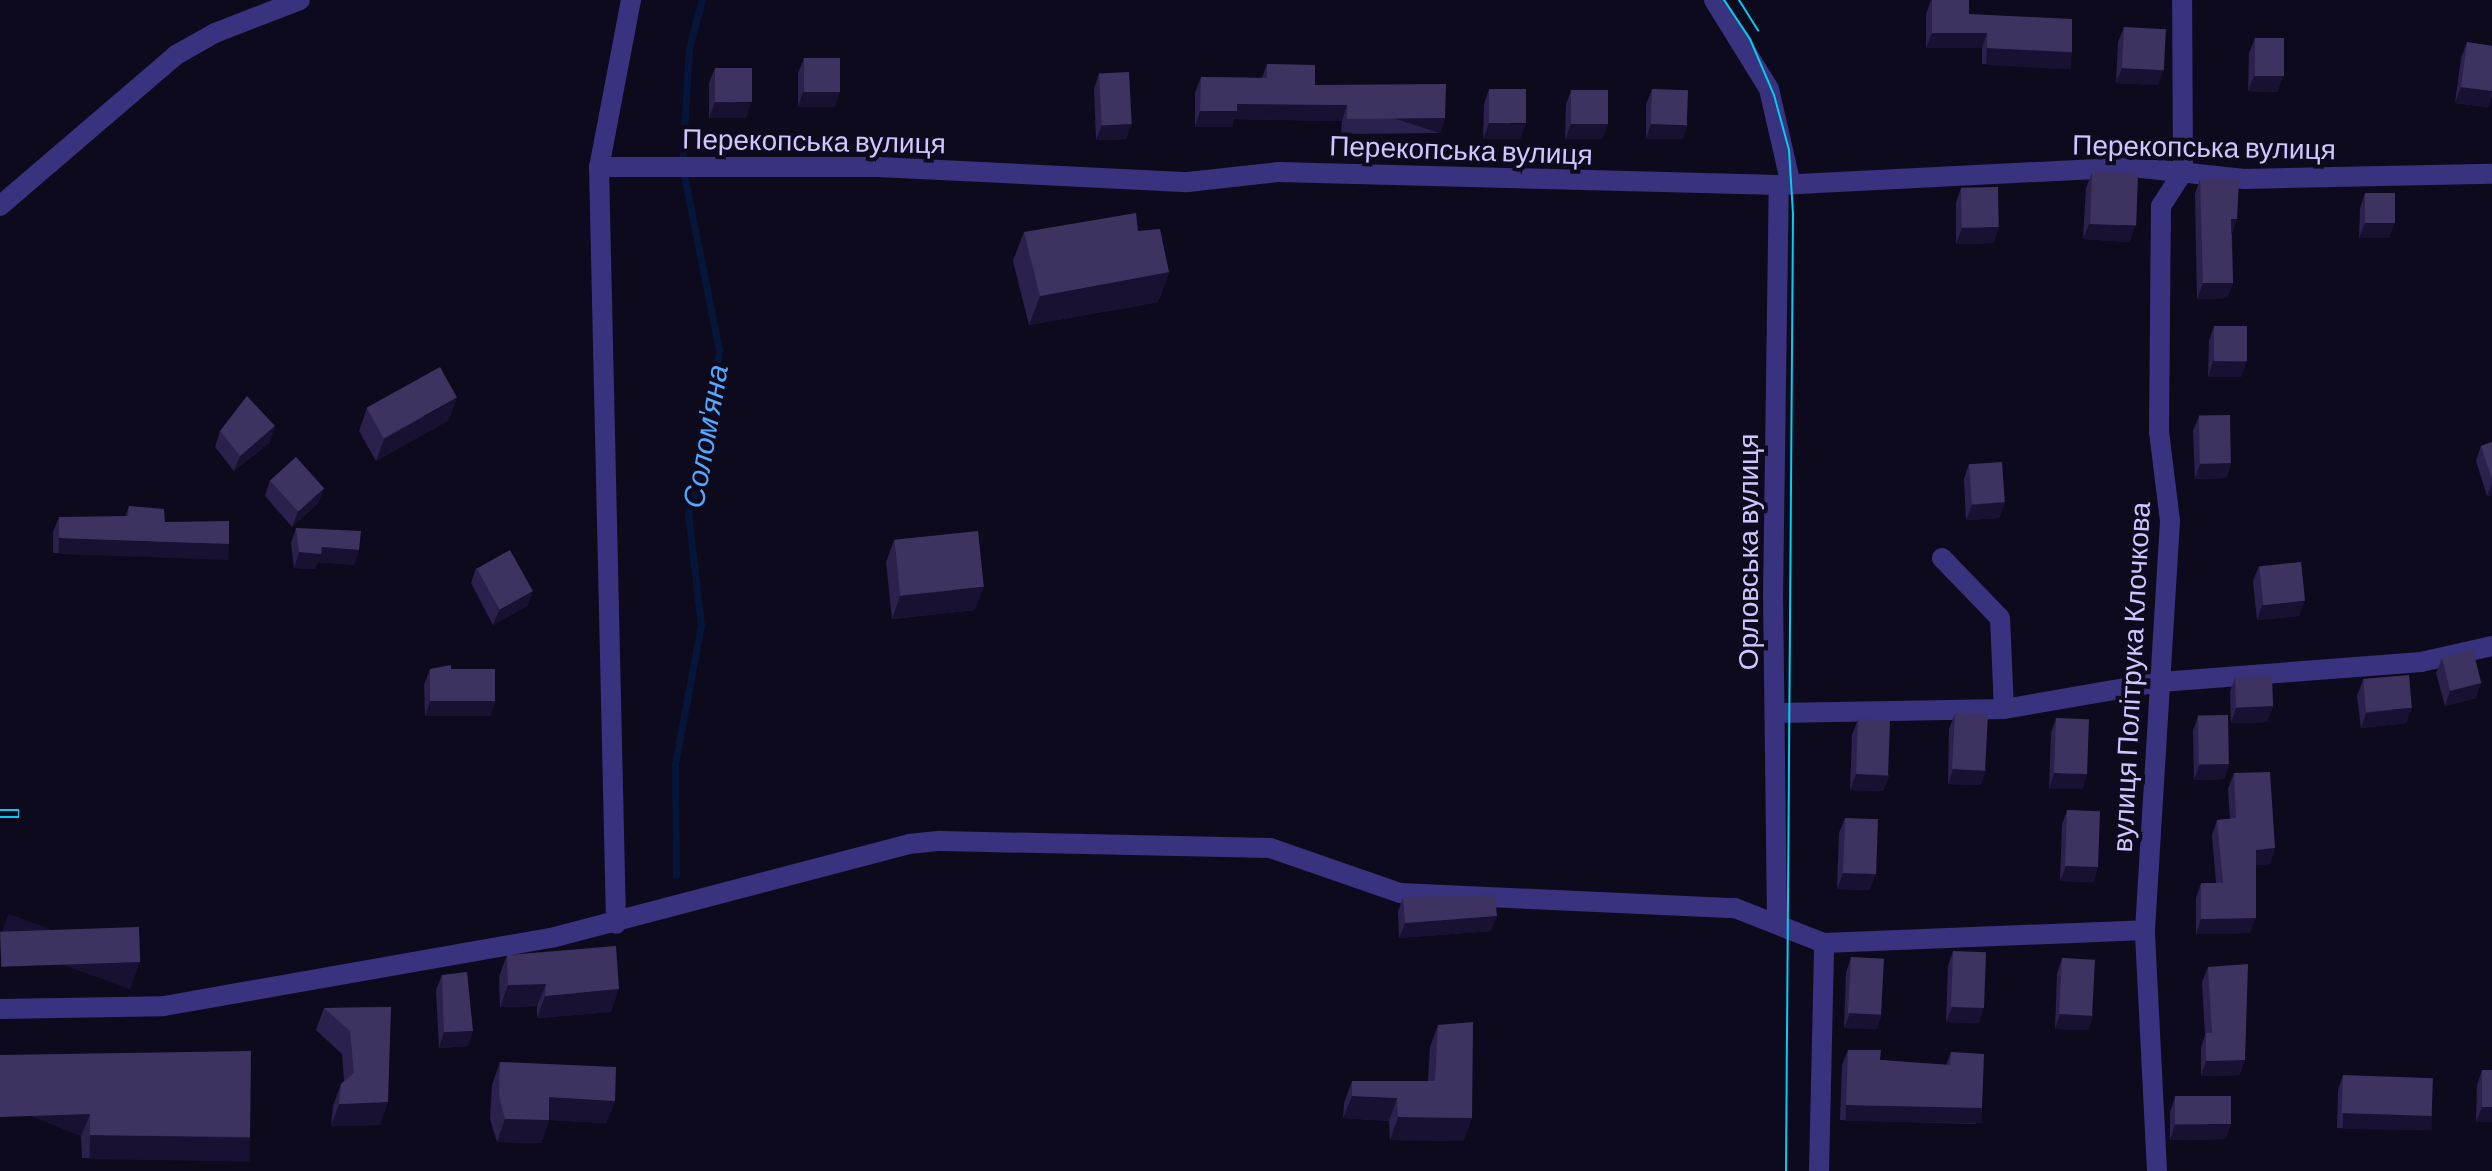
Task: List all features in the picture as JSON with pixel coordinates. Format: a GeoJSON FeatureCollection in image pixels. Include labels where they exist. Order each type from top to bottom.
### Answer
{"type":"FeatureCollection","features":[{"type":"Feature","properties":{"kind":"street"},"geometry":{"type":"LineString","coordinates":[[0,206],[176,55],[215,33],[300,0]]}},
{"type":"Feature","properties":{"kind":"street"},"geometry":{"type":"LineString","coordinates":[[616,924],[599,167],[631,0]]}},
{"type":"Feature","properties":{"kind":"street","name":"Орловська вулиця"},"geometry":{"type":"LineString","coordinates":[[1714,0],[1769,89],[1785,185],[1775,713],[1777,920]]}},
{"type":"Feature","properties":{"kind":"street"},"geometry":{"type":"LineString","coordinates":[[2182,0],[2183,172]]}},
{"type":"Feature","properties":{"kind":"street","name":"Перекопська вулиця"},"geometry":{"type":"LineString","coordinates":[[599,167],[878,167],[1188,182],[1279,172],[1785,185],[2132,167],[2244,179],[2492,174]]}},
{"type":"Feature","properties":{"kind":"street","name":"вулиця Політрука Клочкова"},"geometry":{"type":"LineString","coordinates":[[2157,1171],[2145,930],[2170,521],[2159,432],[2161,206],[2183,172]]}},
{"type":"Feature","properties":{"kind":"street"},"geometry":{"type":"LineString","coordinates":[[1942,558],[2000,618],[2004,709]]}},
{"type":"Feature","properties":{"kind":"street"},"geometry":{"type":"LineString","coordinates":[[1775,713],[2004,709],[2161,682],[2421,662],[2492,646]]}},
{"type":"Feature","properties":{"kind":"street"},"geometry":{"type":"LineString","coordinates":[[0,1009],[164,1006],[616,924],[909,844],[940,841],[1270,848],[1400,893],[1735,908],[1777,920],[1824,943],[2145,930]]}},
{"type":"Feature","properties":{"kind":"street"},"geometry":{"type":"LineString","coordinates":[[1819,1171],[1824,943]]}},
{"type":"Feature","properties":{"kind":"building"},"geometry":{"type":"Polygon","coordinates":[[[1932,0],[1969,0],[1969,14],[2072,19],[2072,52],[1987,48],[1987,33],[1932,33],[1932,0]]]}},
{"type":"Feature","properties":{"kind":"building"},"geometry":{"type":"Polygon","coordinates":[[[2124,27],[2166,29],[2164,70],[2122,68],[2124,27]]]}},
{"type":"Feature","properties":{"kind":"building"},"geometry":{"type":"Polygon","coordinates":[[[2255,38],[2284,38],[2284,76],[2255,76],[2255,38]]]}},
{"type":"Feature","properties":{"kind":"building"},"geometry":{"type":"Polygon","coordinates":[[[2467,42],[2492,46],[2492,91],[2461,87],[2467,42]]]}},
{"type":"Feature","properties":{"kind":"building"},"geometry":{"type":"Polygon","coordinates":[[[804,58],[840,58],[840,92],[804,92],[804,58]]]}},
{"type":"Feature","properties":{"kind":"building"},"geometry":{"type":"Polygon","coordinates":[[[1267,64],[1315,65],[1315,85],[1446,84],[1445,118],[1347,119],[1347,105],[1237,104],[1237,111],[1200,111],[1201,77],[1267,78],[1267,64]]]}},
{"type":"Feature","properties":{"kind":"building"},"geometry":{"type":"Polygon","coordinates":[[[715,68],[752,68],[752,102],[715,102],[715,68]]]}},
{"type":"Feature","properties":{"kind":"building"},"geometry":{"type":"Polygon","coordinates":[[[1129,72],[1132,124],[1102,125],[1099,74],[1129,72]]]}},
{"type":"Feature","properties":{"kind":"building"},"geometry":{"type":"Polygon","coordinates":[[[1489,89],[1526,89],[1526,123],[1489,123],[1489,89]]]}},
{"type":"Feature","properties":{"kind":"building"},"geometry":{"type":"Polygon","coordinates":[[[1652,89],[1688,90],[1687,125],[1651,124],[1652,89]]]}},
{"type":"Feature","properties":{"kind":"building"},"geometry":{"type":"Polygon","coordinates":[[[1571,90],[1608,90],[1608,124],[1571,124],[1571,90]]]}},
{"type":"Feature","properties":{"kind":"building"},"geometry":{"type":"Polygon","coordinates":[[[2092,172],[2138,174],[2136,226],[2090,224],[2092,172]]]}},
{"type":"Feature","properties":{"kind":"building"},"geometry":{"type":"Polygon","coordinates":[[[2200,179],[2239,180],[2237,219],[2231,219],[2233,283],[2203,283],[2200,179]]]}},
{"type":"Feature","properties":{"kind":"building"},"geometry":{"type":"Polygon","coordinates":[[[1998,187],[1999,227],[1962,228],[1961,188],[1998,187]]]}},
{"type":"Feature","properties":{"kind":"building"},"geometry":{"type":"Polygon","coordinates":[[[2365,193],[2395,193],[2395,223],[2365,223],[2365,193]]]}},
{"type":"Feature","properties":{"kind":"building"},"geometry":{"type":"Polygon","coordinates":[[[1136,213],[1138,231],[1160,229],[1169,272],[1040,296],[1024,232],[1136,213]]]}},
{"type":"Feature","properties":{"kind":"building"},"geometry":{"type":"Polygon","coordinates":[[[2214,326],[2247,326],[2247,361],[2214,361],[2214,326]]]}},
{"type":"Feature","properties":{"kind":"building"},"geometry":{"type":"Polygon","coordinates":[[[440,367],[457,398],[384,438],[367,408],[440,367]]]}},
{"type":"Feature","properties":{"kind":"building"},"geometry":{"type":"Polygon","coordinates":[[[247,396],[275,426],[240,456],[220,431],[247,396]]]}},
{"type":"Feature","properties":{"kind":"building"},"geometry":{"type":"Polygon","coordinates":[[[2230,415],[2231,463],[2200,464],[2199,416],[2230,415]]]}},
{"type":"Feature","properties":{"kind":"building"},"geometry":{"type":"Polygon","coordinates":[[[2492,442],[2492,479],[2481,446],[2492,442]]]}},
{"type":"Feature","properties":{"kind":"building"},"geometry":{"type":"Polygon","coordinates":[[[296,457],[324,488],[298,512],[270,480],[296,457]]]}},
{"type":"Feature","properties":{"kind":"building"},"geometry":{"type":"Polygon","coordinates":[[[2002,462],[2005,502],[1972,504],[1969,464],[2002,462]]]}},
{"type":"Feature","properties":{"kind":"building"},"geometry":{"type":"Polygon","coordinates":[[[129,506],[164,509],[165,522],[229,521],[229,544],[59,538],[59,517],[128,516],[129,506]]]}},
{"type":"Feature","properties":{"kind":"building"},"geometry":{"type":"Polygon","coordinates":[[[296,528],[361,531],[359,550],[322,547],[321,554],[299,552],[296,528]]]}},
{"type":"Feature","properties":{"kind":"building"},"geometry":{"type":"Polygon","coordinates":[[[978,531],[984,587],[900,595],[894,540],[978,531]]]}},
{"type":"Feature","properties":{"kind":"building"},"geometry":{"type":"Polygon","coordinates":[[[510,550],[533,591],[500,610],[477,568],[510,550]]]}},
{"type":"Feature","properties":{"kind":"building"},"geometry":{"type":"Polygon","coordinates":[[[2301,562],[2305,601],[2263,605],[2259,566],[2301,562]]]}},
{"type":"Feature","properties":{"kind":"building"},"geometry":{"type":"Polygon","coordinates":[[[2473,650],[2481,683],[2450,691],[2442,658],[2473,650]]]}},
{"type":"Feature","properties":{"kind":"building"},"geometry":{"type":"Polygon","coordinates":[[[451,665],[451,669],[495,669],[495,701],[430,701],[430,669],[451,665]]]}},
{"type":"Feature","properties":{"kind":"building"},"geometry":{"type":"Polygon","coordinates":[[[2409,675],[2412,708],[2366,712],[2363,679],[2409,675]]]}},
{"type":"Feature","properties":{"kind":"building"},"geometry":{"type":"Polygon","coordinates":[[[2272,676],[2273,706],[2236,707],[2235,677],[2272,676]]]}},
{"type":"Feature","properties":{"kind":"building"},"geometry":{"type":"Polygon","coordinates":[[[1955,713],[1988,715],[1985,771],[1952,769],[1955,713]]]}},
{"type":"Feature","properties":{"kind":"building"},"geometry":{"type":"Polygon","coordinates":[[[2228,715],[2229,764],[2199,765],[2198,716],[2228,715]]]}},
{"type":"Feature","properties":{"kind":"building"},"geometry":{"type":"Polygon","coordinates":[[[2056,718],[2089,719],[2087,774],[2054,773],[2056,718]]]}},
{"type":"Feature","properties":{"kind":"building"},"geometry":{"type":"Polygon","coordinates":[[[1858,719],[1890,720],[1888,775],[1856,774],[1858,719]]]}},
{"type":"Feature","properties":{"kind":"building"},"geometry":{"type":"Polygon","coordinates":[[[2270,772],[2275,848],[2256,850],[2256,918],[2201,919],[2201,883],[2223,883],[2217,820],[2236,818],[2234,773],[2270,772]]]}},
{"type":"Feature","properties":{"kind":"building"},"geometry":{"type":"Polygon","coordinates":[[[2067,810],[2100,811],[2098,867],[2065,866],[2067,810]]]}},
{"type":"Feature","properties":{"kind":"building"},"geometry":{"type":"Polygon","coordinates":[[[1845,818],[1878,819],[1876,874],[1843,873],[1845,818]]]}},
{"type":"Feature","properties":{"kind":"building"},"geometry":{"type":"Polygon","coordinates":[[[1495,895],[1497,916],[1405,923],[1403,897],[1495,895]]]}},
{"type":"Feature","properties":{"kind":"building"},"geometry":{"type":"Polygon","coordinates":[[[139,927],[140,962],[1,967],[0,932],[139,927]]]}},
{"type":"Feature","properties":{"kind":"building"},"geometry":{"type":"Polygon","coordinates":[[[616,946],[619,989],[545,996],[546,984],[508,985],[507,955],[616,946]]]}},
{"type":"Feature","properties":{"kind":"building"},"geometry":{"type":"Polygon","coordinates":[[[1953,951],[1986,952],[1984,1008],[1951,1007],[1953,951]]]}},
{"type":"Feature","properties":{"kind":"building"},"geometry":{"type":"Polygon","coordinates":[[[1851,957],[1884,959],[1881,1015],[1848,1013],[1851,957]]]}},
{"type":"Feature","properties":{"kind":"building"},"geometry":{"type":"Polygon","coordinates":[[[2062,958],[2095,960],[2092,1016],[2059,1014],[2062,958]]]}},
{"type":"Feature","properties":{"kind":"building"},"geometry":{"type":"Polygon","coordinates":[[[2248,964],[2245,1060],[2206,1061],[2206,1033],[2212,1033],[2208,967],[2248,964]]]}},
{"type":"Feature","properties":{"kind":"building"},"geometry":{"type":"Polygon","coordinates":[[[467,972],[473,1031],[444,1032],[442,975],[467,972]]]}},
{"type":"Feature","properties":{"kind":"building"},"geometry":{"type":"Polygon","coordinates":[[[391,1007],[388,1102],[339,1104],[341,1084],[354,1073],[350,1031],[324,1008],[391,1007]]]}},
{"type":"Feature","properties":{"kind":"building"},"geometry":{"type":"Polygon","coordinates":[[[1473,1022],[1472,1118],[1398,1117],[1397,1098],[1352,1096],[1352,1081],[1435,1081],[1438,1025],[1473,1022]]]}},
{"type":"Feature","properties":{"kind":"building"},"geometry":{"type":"Polygon","coordinates":[[[1848,1050],[1881,1050],[1880,1060],[1950,1065],[1951,1052],[1984,1054],[1982,1108],[1846,1105],[1848,1050]]]}},
{"type":"Feature","properties":{"kind":"building"},"geometry":{"type":"Polygon","coordinates":[[[251,1051],[250,1137],[90,1135],[90,1114],[0,1117],[0,1055],[251,1051]]]}},
{"type":"Feature","properties":{"kind":"building"},"geometry":{"type":"Polygon","coordinates":[[[500,1062],[616,1067],[615,1101],[549,1097],[549,1120],[505,1119],[499,1096],[500,1062]]]}},
{"type":"Feature","properties":{"kind":"building"},"geometry":{"type":"Polygon","coordinates":[[[2482,1070],[2492,1070],[2492,1107],[2482,1107],[2482,1070]]]}},
{"type":"Feature","properties":{"kind":"building"},"geometry":{"type":"Polygon","coordinates":[[[2343,1075],[2433,1078],[2432,1116],[2342,1113],[2343,1075]]]}},
{"type":"Feature","properties":{"kind":"building"},"geometry":{"type":"Polygon","coordinates":[[[2175,1096],[2231,1096],[2231,1124],[2175,1124],[2175,1096]]]}},
{"type":"Feature","properties":{"kind":"waterway","name":"Солом'яна"},"geometry":{"type":"LineString","coordinates":[[676,875],[675,764],[701,625],[688,512],[704,466],[719,350],[682,165],[689,47],[702,0]]}},
{"type":"Feature","properties":{"kind":"tram line"},"geometry":{"type":"LineString","coordinates":[[1724,0],[1750,39],[1774,95],[1789,150],[1793,214],[1786,1171]]}},
{"type":"Feature","properties":{"kind":"tram line"},"geometry":{"type":"LineString","coordinates":[[1739,0],[1758,31]]}},
{"type":"Feature","properties":{"kind":"railway"},"geometry":{"type":"LineString","coordinates":[[0,813],[19,813]]}}]}
